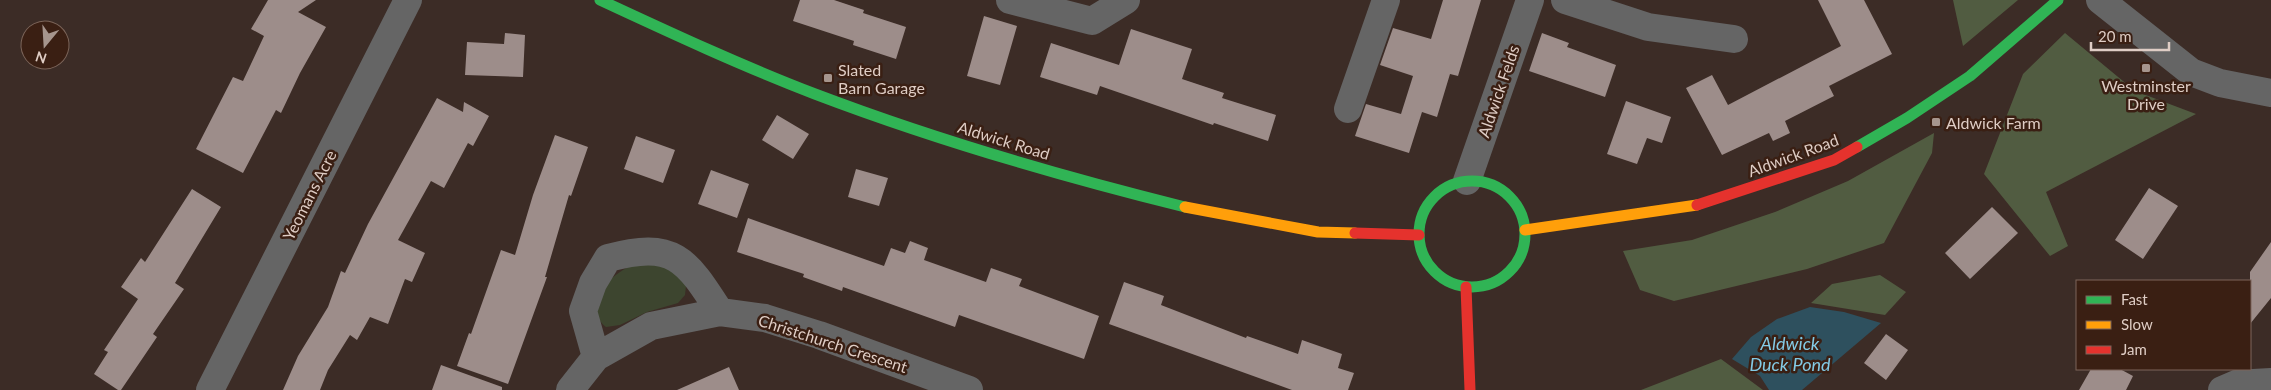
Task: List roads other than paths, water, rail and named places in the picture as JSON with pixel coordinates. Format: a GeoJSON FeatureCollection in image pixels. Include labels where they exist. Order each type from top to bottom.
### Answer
{"type":"FeatureCollection","features":[{"type":"Feature","properties":{"kind":"main road","name":"Aldwick Road"},"geometry":{"type":"LineString","coordinates":[[600,0],[694,43],[816,94],[916,129],[1066,176],[1188,208],[1318,232],[1418,235]]}},
{"type":"Feature","properties":{"kind":"main road","name":"Aldwick Road"},"geometry":{"type":"LineString","coordinates":[[1525,230],[1691,208],[1834,160],[1908,118],[1970,76],[2058,0]]}},
{"type":"Feature","properties":{"kind":"main road"},"geometry":{"type":"LineString","coordinates":[[1467,181],[1483,183],[1499,189],[1512,200],[1521,214],[1525,230],[1524,245],[1518,260],[1509,272],[1497,282],[1482,286],[1466,287],[1451,283],[1438,276],[1428,264],[1421,250],[1418,235],[1421,219],[1427,205],[1451,185],[1467,181]]}},
{"type":"Feature","properties":{"kind":"main road"},"geometry":{"type":"LineString","coordinates":[[1466,287],[1470,390]]}},
{"type":"Feature","properties":{"kind":"street","name":"Yeomans Acre"},"geometry":{"type":"LineString","coordinates":[[210,390],[408,0]]}},
{"type":"Feature","properties":{"kind":"street"},"geometry":{"type":"LineString","coordinates":[[1010,0],[1092,21],[1126,0]]}},
{"type":"Feature","properties":{"kind":"street"},"geometry":{"type":"LineString","coordinates":[[1348,109],[1386,0]]}},
{"type":"Feature","properties":{"kind":"street","name":"Aldwick Felds"},"geometry":{"type":"LineString","coordinates":[[1467,181],[1530,0]]}},
{"type":"Feature","properties":{"kind":"street"},"geometry":{"type":"LineString","coordinates":[[1565,0],[1648,27],[1734,39]]}},
{"type":"Feature","properties":{"kind":"street"},"geometry":{"type":"LineString","coordinates":[[2100,0],[2191,72],[2220,83],[2271,93]]}},
{"type":"Feature","properties":{"kind":"street"},"geometry":{"type":"LineString","coordinates":[[596,357],[584,311],[593,283],[608,258],[634,251],[662,251],[684,263],[702,284],[720,312]]}},
{"type":"Feature","properties":{"kind":"street","name":"Christchurch Crescent"},"geometry":{"type":"LineString","coordinates":[[570,390],[596,357],[651,326],[720,312],[765,318],[969,390]]}},
{"type":"Feature","properties":{"kind":"street"},"geometry":{"type":"LineString","coordinates":[[2222,390],[2236,384],[2271,382]]}},
{"type":"Feature","properties":{"kind":"water","name":"Aldwick Duck Pond"},"geometry":{"type":"Polygon","coordinates":[[[1810,307],[1844,312],[1881,323],[1802,390],[1769,390],[1760,376],[1732,359],[1751,337],[1777,319],[1810,307]]]}},
{"type":"Feature","properties":{"kind":"place","name":"Westminster Drive"},"geometry":{"type":"Point","coordinates":[2146,68]}},
{"type":"Feature","properties":{"kind":"place","name":"Slated Barn Garage"},"geometry":{"type":"Point","coordinates":[828,78]}},
{"type":"Feature","properties":{"kind":"place","name":"Aldwick Farm"},"geometry":{"type":"Point","coordinates":[1936,122]}}]}
